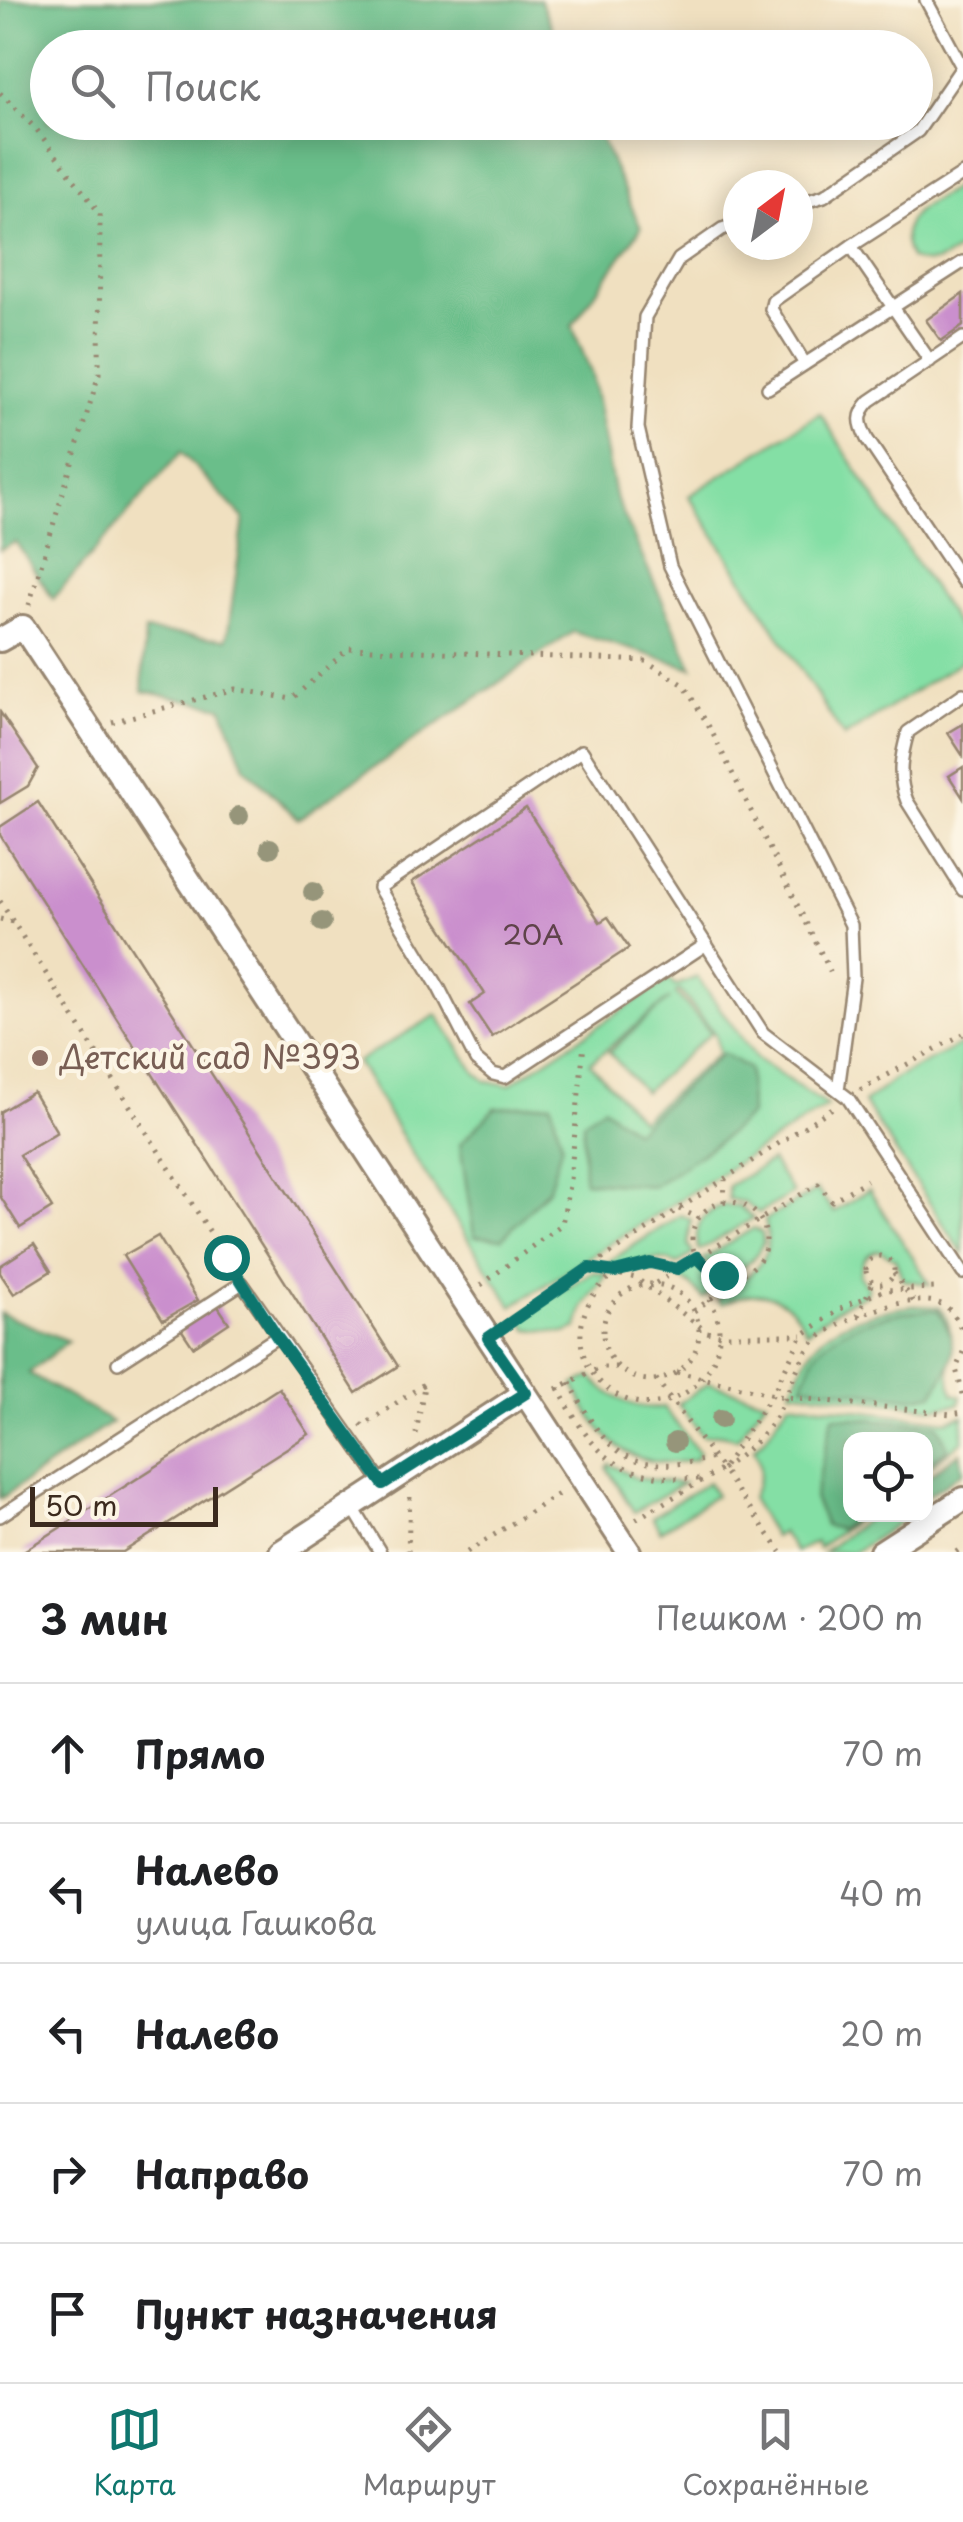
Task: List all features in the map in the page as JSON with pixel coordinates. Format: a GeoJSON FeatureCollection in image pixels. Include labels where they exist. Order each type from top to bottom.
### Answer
{"type":"FeatureCollection","features":[{"type":"Feature","properties":{"kind":"street"},"geometry":{"type":"LineString","coordinates":[[0,640],[23,627],[628,1552]]}},
{"type":"Feature","properties":{"kind":"street"},"geometry":{"type":"LineString","coordinates":[[281,1552],[526,1393]]}},
{"type":"Feature","properties":{"kind":"street"},"geometry":{"type":"LineString","coordinates":[[880,1552],[963,1500]]}},
{"type":"Feature","properties":{"kind":"lane"},"geometry":{"type":"LineString","coordinates":[[926,0],[962,68],[933,110]]}},
{"type":"Feature","properties":{"kind":"lane"},"geometry":{"type":"LineString","coordinates":[[813,199],[824,196],[905,140]]}},
{"type":"Feature","properties":{"kind":"lane"},"geometry":{"type":"LineString","coordinates":[[805,364],[771,310],[773,300],[963,174]]}},
{"type":"Feature","properties":{"kind":"lane"},"geometry":{"type":"LineString","coordinates":[[723,229],[679,260],[644,317],[638,428],[670,566],[851,925],[853,978],[843,1094]]}},
{"type":"Feature","properties":{"kind":"lane"},"geometry":{"type":"LineString","coordinates":[[852,246],[930,361]]}},
{"type":"Feature","properties":{"kind":"lane"},"geometry":{"type":"LineString","coordinates":[[768,388],[963,262]]}},
{"type":"Feature","properties":{"kind":"lane"},"geometry":{"type":"LineString","coordinates":[[962,578],[866,439],[859,422],[861,410],[870,401],[963,338]]}},
{"type":"Feature","properties":{"kind":"lane"},"geometry":{"type":"LineString","coordinates":[[963,694],[908,732],[900,771],[906,801],[963,890]]}},
{"type":"Feature","properties":{"kind":"lane"},"geometry":{"type":"LineString","coordinates":[[704,946],[506,1077],[492,1074],[476,1060],[439,988],[379,888],[582,751],[762,1032],[843,1094],[963,1273]]}},
{"type":"Feature","properties":{"kind":"lane"},"geometry":{"type":"LineString","coordinates":[[118,1363],[242,1284],[383,1484]]}},
{"type":"Feature","properties":{"kind":"lane"},"geometry":{"type":"LineString","coordinates":[[0,1516],[277,1337]]}},
{"type":"Feature","properties":{"kind":"lane"},"geometry":{"type":"LineString","coordinates":[[352,1506],[380,1552]]}},
{"type":"Feature","properties":{"kind":"path"},"geometry":{"type":"LineString","coordinates":[[0,93],[30,124]]}},
{"type":"Feature","properties":{"kind":"path"},"geometry":{"type":"LineString","coordinates":[[23,627],[99,374],[100,214],[44,140]]}},
{"type":"Feature","properties":{"kind":"path"},"geometry":{"type":"LineString","coordinates":[[90,728],[234,689],[292,699],[349,648],[646,661],[684,685],[711,730],[849,1008]]}},
{"type":"Feature","properties":{"kind":"path"},"geometry":{"type":"LineString","coordinates":[[0,901],[242,1284]]}},
{"type":"Feature","properties":{"kind":"path"},"geometry":{"type":"LineString","coordinates":[[0,919],[13,922]]}},
{"type":"Feature","properties":{"kind":"path"},"geometry":{"type":"LineString","coordinates":[[490,1296],[480,1284],[562,1224],[586,1026]]}},
{"type":"Feature","properties":{"kind":"path"},"geometry":{"type":"LineString","coordinates":[[488,1338],[508,1321],[725,1180],[843,1094],[963,1034]]}},
{"type":"Feature","properties":{"kind":"path"},"geometry":{"type":"LineString","coordinates":[[724,1202],[725,1180]]}},
{"type":"Feature","properties":{"kind":"path"},"geometry":{"type":"LineString","coordinates":[[654,1284],[818,1184],[832,1201],[867,1180]]}},
{"type":"Feature","properties":{"kind":"path"},"geometry":{"type":"LineString","coordinates":[[694,1312],[754,1267],[765,1249],[760,1218],[740,1203],[724,1202],[705,1211],[693,1232],[697,1257],[712,1272],[723,1275],[744,1273],[754,1267]]}},
{"type":"Feature","properties":{"kind":"path"},"geometry":{"type":"LineString","coordinates":[[680,1209],[699,1218]]}},
{"type":"Feature","properties":{"kind":"path"},"geometry":{"type":"LineString","coordinates":[[858,1317],[872,1282],[866,1270],[873,1258],[882,1256],[890,1260],[914,1302]]}},
{"type":"Feature","properties":{"kind":"path"},"geometry":{"type":"LineString","coordinates":[[677,1269],[650,1263],[615,1272],[591,1295],[583,1312],[581,1346],[600,1382],[619,1396],[642,1403],[670,1400],[686,1393],[704,1378],[716,1358],[720,1335],[717,1312],[710,1299]]}},
{"type":"Feature","properties":{"kind":"path"},"geometry":{"type":"LineString","coordinates":[[589,1268],[636,1278],[698,1327],[720,1335],[802,1336]]}},
{"type":"Feature","properties":{"kind":"path"},"geometry":{"type":"LineString","coordinates":[[722,1469],[772,1394],[802,1336],[847,1305],[884,1286],[894,1272]]}},
{"type":"Feature","properties":{"kind":"path"},"geometry":{"type":"LineString","coordinates":[[872,1282],[936,1288]]}},
{"type":"Feature","properties":{"kind":"path"},"geometry":{"type":"LineString","coordinates":[[644,1284],[654,1284],[677,1291],[694,1312],[698,1327],[697,1347],[689,1361],[678,1372],[656,1379],[631,1376],[618,1366],[608,1354],[603,1338],[609,1308],[619,1296],[644,1284]]}},
{"type":"Feature","properties":{"kind":"path"},"geometry":{"type":"LineString","coordinates":[[884,1286],[887,1306]]}},
{"type":"Feature","properties":{"kind":"path"},"geometry":{"type":"LineString","coordinates":[[628,1507],[637,1520],[752,1447],[772,1422],[817,1339],[858,1317],[887,1306],[940,1304],[953,1314],[963,1334]]}},
{"type":"Feature","properties":{"kind":"path"},"geometry":{"type":"LineString","coordinates":[[499,1308],[517,1335]]}},
{"type":"Feature","properties":{"kind":"path"},"geometry":{"type":"LineString","coordinates":[[963,1352],[956,1369],[963,1394]]}},
{"type":"Feature","properties":{"kind":"path"},"geometry":{"type":"LineString","coordinates":[[617,1449],[604,1468],[553,1390],[592,1371],[618,1366]]}},
{"type":"Feature","properties":{"kind":"path"},"geometry":{"type":"LineString","coordinates":[[678,1372],[786,1396],[963,1412]]}},
{"type":"Feature","properties":{"kind":"path"},"geometry":{"type":"LineString","coordinates":[[656,1379],[781,1552]]}},
{"type":"Feature","properties":{"kind":"path"},"geometry":{"type":"LineString","coordinates":[[570,1382],[592,1426],[637,1461],[682,1465],[714,1458]]}},
{"type":"Feature","properties":{"kind":"path"},"geometry":{"type":"LineString","coordinates":[[362,1426],[424,1384],[411,1466],[408,1552]]}},
{"type":"Feature","properties":{"kind":"path"},"geometry":{"type":"LineString","coordinates":[[576,1423],[587,1417]]}},
{"type":"Feature","properties":{"kind":"path"},"geometry":{"type":"LineString","coordinates":[[609,1460],[634,1473],[658,1478],[706,1479]]}},
{"type":"Feature","properties":{"kind":"path"},"geometry":{"type":"LineString","coordinates":[[658,1478],[659,1465]]}},
{"type":"Feature","properties":{"kind":"path"},"geometry":{"type":"LineString","coordinates":[[467,1552],[568,1488]]}},
{"type":"Feature","properties":{"kind":"path"},"geometry":{"type":"LineString","coordinates":[[956,1552],[963,1548]]}},
{"type":"Feature","properties":{"kind":"green space"},"geometry":{"type":"Polygon","coordinates":[[[0,0],[540,0],[553,30],[30,30],[30,140],[602,140],[641,228],[572,326],[592,375],[615,496],[693,668],[573,632],[298,819],[245,767],[222,707],[142,691],[145,631],[227,639],[244,519],[181,452],[53,599],[16,542],[0,550],[0,0]]]}},
{"type":"Feature","properties":{"kind":"green space"},"geometry":{"type":"Polygon","coordinates":[[[963,183],[963,247],[931,263],[910,258],[905,231],[910,220],[927,204],[963,183]]]}},
{"type":"Feature","properties":{"kind":"green space"},"geometry":{"type":"Polygon","coordinates":[[[820,413],[963,635],[963,660],[844,737],[689,496],[820,413]]]}},
{"type":"Feature","properties":{"kind":"green space"},"geometry":{"type":"Polygon","coordinates":[[[697,977],[757,1059],[827,1106],[512,1306],[357,1062],[437,1015],[475,1072],[486,1081],[509,1085],[669,979],[675,986],[697,977]],[[679,990],[676,993],[711,1033],[644,1092],[609,1052],[670,998],[590,1063],[641,1120],[719,1053],[715,1034],[679,990]]]}},
{"type":"Feature","properties":{"kind":"green space"},"geometry":{"type":"Polygon","coordinates":[[[963,1043],[963,1254],[864,1103],[894,1079],[963,1043]]]}},
{"type":"Feature","properties":{"kind":"green space"},"geometry":{"type":"Polygon","coordinates":[[[723,1053],[749,1069],[750,1115],[720,1141],[654,1186],[584,1181],[583,1122],[603,1107],[635,1131],[723,1053]]]}},
{"type":"Feature","properties":{"kind":"green space"},"geometry":{"type":"Polygon","coordinates":[[[551,1103],[562,1144],[549,1188],[502,1239],[474,1236],[460,1144],[495,1108],[551,1103]]]}},
{"type":"Feature","properties":{"kind":"green space"},"geometry":{"type":"Polygon","coordinates":[[[771,1161],[793,1193],[759,1213],[743,1202],[728,1199],[728,1186],[771,1161]]]}},
{"type":"Feature","properties":{"kind":"green space"},"geometry":{"type":"Polygon","coordinates":[[[817,1190],[834,1212],[869,1190],[930,1284],[903,1280],[895,1259],[879,1250],[867,1256],[861,1266],[859,1276],[868,1287],[865,1295],[846,1303],[806,1331],[791,1308],[771,1296],[747,1295],[722,1304],[718,1299],[763,1258],[767,1248],[765,1220],[817,1190]]]}},
{"type":"Feature","properties":{"kind":"green space"},"geometry":{"type":"Polygon","coordinates":[[[724,1205],[739,1206],[753,1218],[699,1251],[697,1235],[701,1222],[724,1205]]]}},
{"type":"Feature","properties":{"kind":"green space"},"geometry":{"type":"Polygon","coordinates":[[[681,1215],[691,1220],[688,1244],[693,1254],[677,1264],[658,1260],[622,1266],[605,1264],[681,1215]]]}},
{"type":"Feature","properties":{"kind":"green space"},"geometry":{"type":"Polygon","coordinates":[[[754,1228],[762,1233],[763,1242],[752,1259],[737,1270],[720,1271],[703,1259],[754,1228]]]}},
{"type":"Feature","properties":{"kind":"green space"},"geometry":{"type":"Polygon","coordinates":[[[696,1264],[714,1276],[733,1278],[703,1298],[676,1276],[696,1264]]]}},
{"type":"Feature","properties":{"kind":"green space"},"geometry":{"type":"Polygon","coordinates":[[[592,1272],[607,1274],[583,1307],[578,1328],[566,1333],[528,1329],[520,1317],[592,1272]]]}},
{"type":"Feature","properties":{"kind":"green space"},"geometry":{"type":"Polygon","coordinates":[[[914,1306],[939,1307],[946,1318],[951,1339],[950,1382],[953,1394],[961,1396],[959,1404],[936,1408],[791,1390],[810,1352],[827,1334],[863,1316],[914,1306]]]}},
{"type":"Feature","properties":{"kind":"green space"},"geometry":{"type":"Polygon","coordinates":[[[938,1310],[950,1334],[952,1353],[947,1371],[933,1394],[913,1398],[802,1385],[819,1349],[844,1330],[891,1315],[938,1310]]]}},
{"type":"Feature","properties":{"kind":"green space"},"geometry":{"type":"Polygon","coordinates":[[[0,1313],[68,1341],[29,1373],[112,1422],[0,1499],[0,1313]]]}},
{"type":"Feature","properties":{"kind":"green space"},"geometry":{"type":"Polygon","coordinates":[[[591,1377],[624,1401],[643,1407],[664,1407],[699,1453],[695,1460],[652,1461],[620,1448],[594,1422],[574,1385],[591,1377]]]}},
{"type":"Feature","properties":{"kind":"green space"},"geometry":{"type":"Polygon","coordinates":[[[708,1383],[766,1400],[737,1439],[721,1434],[703,1436],[678,1404],[708,1383]]]}},
{"type":"Feature","properties":{"kind":"green space"},"geometry":{"type":"Polygon","coordinates":[[[789,1402],[946,1421],[963,1416],[963,1441],[933,1464],[933,1432],[843,1432],[843,1522],[853,1522],[818,1548],[816,1542],[795,1552],[782,1532],[774,1537],[751,1498],[760,1474],[754,1449],[789,1402]]]}},
{"type":"Feature","properties":{"kind":"green space"},"geometry":{"type":"Polygon","coordinates":[[[833,1416],[938,1425],[948,1449],[933,1460],[933,1432],[843,1432],[843,1522],[850,1522],[840,1529],[825,1526],[814,1498],[833,1416]]]}},
{"type":"Feature","properties":{"kind":"green space"},"geometry":{"type":"Polygon","coordinates":[[[960,1452],[963,1472],[933,1492],[933,1473],[960,1452]]]}},
{"type":"Feature","properties":{"kind":"green space"},"geometry":{"type":"Polygon","coordinates":[[[610,1464],[635,1478],[683,1483],[634,1512],[607,1468],[610,1464]]]}},
{"type":"Feature","properties":{"kind":"green space"},"geometry":{"type":"Polygon","coordinates":[[[708,1482],[716,1495],[660,1531],[652,1517],[708,1482]]]}},
{"type":"Feature","properties":{"kind":"green space"},"geometry":{"type":"Polygon","coordinates":[[[864,1522],[899,1522],[854,1552],[823,1552],[864,1522]]]}},
{"type":"Feature","properties":{"kind":"building"},"geometry":{"type":"Polygon","coordinates":[[[963,294],[963,326],[941,341],[926,320],[963,294]]]}},
{"type":"Feature","properties":{"kind":"building"},"geometry":{"type":"Polygon","coordinates":[[[0,712],[38,768],[28,786],[0,803],[0,712]]]}},
{"type":"Feature","properties":{"kind":"building"},"geometry":{"type":"Polygon","coordinates":[[[963,724],[963,756],[948,733],[963,724]]]}},
{"type":"Feature","properties":{"kind":"building"},"geometry":{"type":"Polygon","coordinates":[[[963,767],[963,798],[949,776],[963,767]]]}},
{"type":"Feature","properties":{"kind":"building"},"geometry":{"type":"Polygon","coordinates":[[[38,802],[398,1366],[356,1393],[0,835],[0,827],[38,802]]]}},
{"type":"Feature","properties":{"kind":"building"},"geometry":{"type":"Polygon","coordinates":[[[526,808],[600,922],[608,917],[629,948],[492,1037],[470,1004],[485,994],[412,882],[526,808]]]}},
{"type":"Feature","properties":{"kind":"building"},"geometry":{"type":"Polygon","coordinates":[[[33,1092],[57,1132],[19,1155],[52,1208],[20,1228],[0,1196],[0,1112],[33,1092]]]}},
{"type":"Feature","properties":{"kind":"building"},"geometry":{"type":"Polygon","coordinates":[[[158,1236],[198,1300],[163,1320],[123,1256],[158,1236]]]}},
{"type":"Feature","properties":{"kind":"building"},"geometry":{"type":"Polygon","coordinates":[[[34,1244],[51,1271],[14,1294],[0,1273],[0,1266],[34,1244]]]}},
{"type":"Feature","properties":{"kind":"building"},"geometry":{"type":"Polygon","coordinates":[[[215,1302],[229,1323],[193,1347],[179,1326],[215,1302]]]}},
{"type":"Feature","properties":{"kind":"building"},"geometry":{"type":"Polygon","coordinates":[[[279,1388],[309,1434],[123,1552],[22,1552],[279,1388]]]}},
{"type":"Feature","properties":{"kind":"place","name":"Детский сад №393"},"geometry":{"type":"Point","coordinates":[40,1058]}},
{"type":"Feature","properties":{"kind":"route"},"geometry":{"type":"LineString","coordinates":[[226,1257],[277,1337],[383,1484],[526,1393],[488,1338],[589,1268],[615,1272],[650,1263],[677,1269],[697,1257],[712,1272],[723,1275]]}}]}
